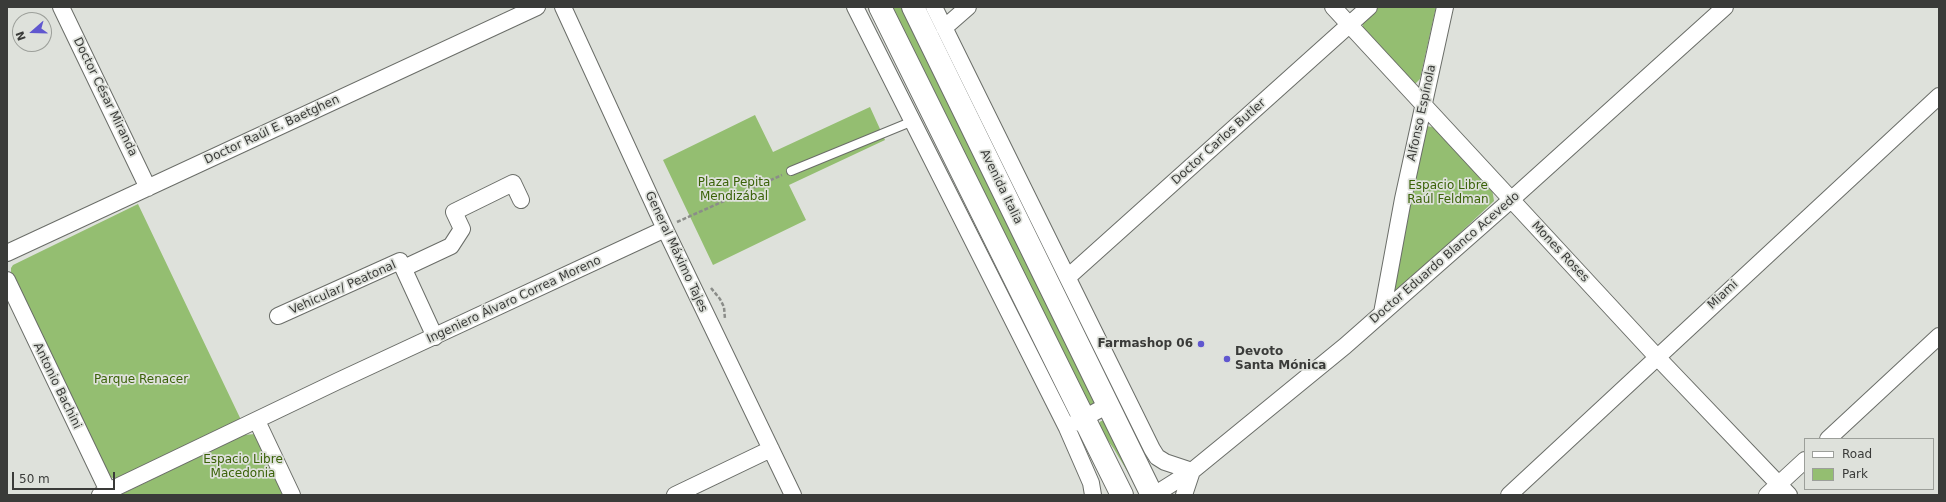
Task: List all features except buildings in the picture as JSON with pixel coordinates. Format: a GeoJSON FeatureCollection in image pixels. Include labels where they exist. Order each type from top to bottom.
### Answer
{"type":"FeatureCollection","features":[{"type":"Feature","properties":{"kind":"main road"},"geometry":{"type":"LineString","coordinates":[[880,7],[922,117],[1075,423],[1122,495]]}},
{"type":"Feature","properties":{"kind":"main road","name":"Avenida Italia"},"geometry":{"type":"LineString","coordinates":[[913,7],[1152,495]]}},
{"type":"Feature","properties":{"kind":"main road"},"geometry":{"type":"LineString","coordinates":[[1075,423],[1090,420],[1132,483],[1152,495]]}},
{"type":"Feature","properties":{"kind":"street","name":"Doctor César Miranda"},"geometry":{"type":"LineString","coordinates":[[62,7],[148,188]]}},
{"type":"Feature","properties":{"kind":"street","name":"Doctor Raúl E. Baetghen"},"geometry":{"type":"LineString","coordinates":[[7,253],[537,7]]}},
{"type":"Feature","properties":{"kind":"street","name":"General Máximo Tajes"},"geometry":{"type":"LineString","coordinates":[[563,7],[665,229],[793,495]]}},
{"type":"Feature","properties":{"kind":"street"},"geometry":{"type":"LineString","coordinates":[[855,7],[922,117]]}},
{"type":"Feature","properties":{"kind":"street","name":"Avenida Italia"},"geometry":{"type":"LineString","coordinates":[[934,7],[1157,457],[1165,462],[1192,471]]}},
{"type":"Feature","properties":{"kind":"street"},"geometry":{"type":"LineString","coordinates":[[944,28],[968,7]]}},
{"type":"Feature","properties":{"kind":"street","name":"Mones Roses"},"geometry":{"type":"LineString","coordinates":[[1333,7],[1512,199],[1778,491]]}},
{"type":"Feature","properties":{"kind":"street","name":"Doctor Carlos Butler"},"geometry":{"type":"LineString","coordinates":[[1068,277],[1369,7]]}},
{"type":"Feature","properties":{"kind":"street","name":"Alfonso Espínola"},"geometry":{"type":"LineString","coordinates":[[1382,313],[1403,199],[1445,7]]}},
{"type":"Feature","properties":{"kind":"street","name":"Doctor Eduardo Blanco Acevedo"},"geometry":{"type":"LineString","coordinates":[[1152,495],[1192,471],[1345,346],[1512,199],[1725,7]]}},
{"type":"Feature","properties":{"kind":"street","name":"Miami"},"geometry":{"type":"LineString","coordinates":[[1509,495],[1939,96]]}},
{"type":"Feature","properties":{"kind":"street","name":"Vehicular/ Peatonal"},"geometry":{"type":"LineString","coordinates":[[404,268],[451,246],[462,229],[454,212],[513,183],[521,200]]}},
{"type":"Feature","properties":{"kind":"street","name":"Ingeniero Álvaro Correa Moreno"},"geometry":{"type":"LineString","coordinates":[[104,493],[665,229]]}},
{"type":"Feature","properties":{"kind":"street","name":"Vehicular/ Peatonal"},"geometry":{"type":"LineString","coordinates":[[278,316],[400,261],[435,337]]}},
{"type":"Feature","properties":{"kind":"street","name":"Antonio Bachini"},"geometry":{"type":"LineString","coordinates":[[7,280],[104,493]]}},
{"type":"Feature","properties":{"kind":"street"},"geometry":{"type":"LineString","coordinates":[[1829,438],[1939,336]]}},
{"type":"Feature","properties":{"kind":"street"},"geometry":{"type":"LineString","coordinates":[[1089,367],[1108,357]]}},
{"type":"Feature","properties":{"kind":"street","name":"Avenida Italia"},"geometry":{"type":"LineString","coordinates":[[1126,393],[1142,473]]}},
{"type":"Feature","properties":{"kind":"street"},"geometry":{"type":"LineString","coordinates":[[1093,495],[1075,423],[1108,405]]}},
{"type":"Feature","properties":{"kind":"street"},"geometry":{"type":"LineString","coordinates":[[257,421],[292,495]]}},
{"type":"Feature","properties":{"kind":"street"},"geometry":{"type":"LineString","coordinates":[[675,495],[771,449]]}},
{"type":"Feature","properties":{"kind":"street"},"geometry":{"type":"LineString","coordinates":[[1778,491],[1804,461]]}},
{"type":"Feature","properties":{"kind":"street"},"geometry":{"type":"LineString","coordinates":[[1184,495],[1192,471]]}},
{"type":"Feature","properties":{"kind":"lane"},"geometry":{"type":"LineString","coordinates":[[791,171],[922,117]]}},
{"type":"Feature","properties":{"kind":"path"},"geometry":{"type":"LineString","coordinates":[[665,229],[791,171]]}},
{"type":"Feature","properties":{"kind":"green space"},"geometry":{"type":"Polygon","coordinates":[[[888,7],[902,7],[1095,402],[1090,407],[888,7]]]}},
{"type":"Feature","properties":{"kind":"green space"},"geometry":{"type":"Polygon","coordinates":[[[1377,7],[1436,7],[1420,79],[1416,83],[1413,84],[1363,31],[1363,22],[1377,7]]]}},
{"type":"Feature","properties":{"kind":"green space","name":"Plaza Pepita Mendizábal"},"geometry":{"type":"Polygon","coordinates":[[[870,107],[885,140],[789,185],[806,220],[713,265],[663,160],[755,115],[773,152],[870,107]]]}},
{"type":"Feature","properties":{"kind":"green space","name":"Espacio Libre Raúl Feldman"},"geometry":{"type":"Polygon","coordinates":[[[1427,126],[1436,128],[1492,188],[1494,201],[1394,295],[1392,292],[1424,128],[1427,126]]]}},
{"type":"Feature","properties":{"kind":"green space","name":"Parque Renacer"},"geometry":{"type":"Polygon","coordinates":[[[138,204],[242,422],[117,479],[109,477],[103,469],[11,273],[11,268],[13,265],[138,204]]]}},
{"type":"Feature","properties":{"kind":"green space"},"geometry":{"type":"Polygon","coordinates":[[[1101,421],[1104,421],[1133,481],[1114,449],[1097,425],[1101,421]]]}},
{"type":"Feature","properties":{"kind":"green space","name":"Espacio Libre Macedonia"},"geometry":{"type":"Polygon","coordinates":[[[255,434],[288,495],[120,495],[244,435],[255,434]]]}},
{"type":"Feature","properties":{"kind":"place","name":"Farmashop 06"},"geometry":{"type":"Point","coordinates":[1201,344]}},
{"type":"Feature","properties":{"kind":"place","name":"Devoto Santa Mónica"},"geometry":{"type":"Point","coordinates":[1227,359]}}]}
